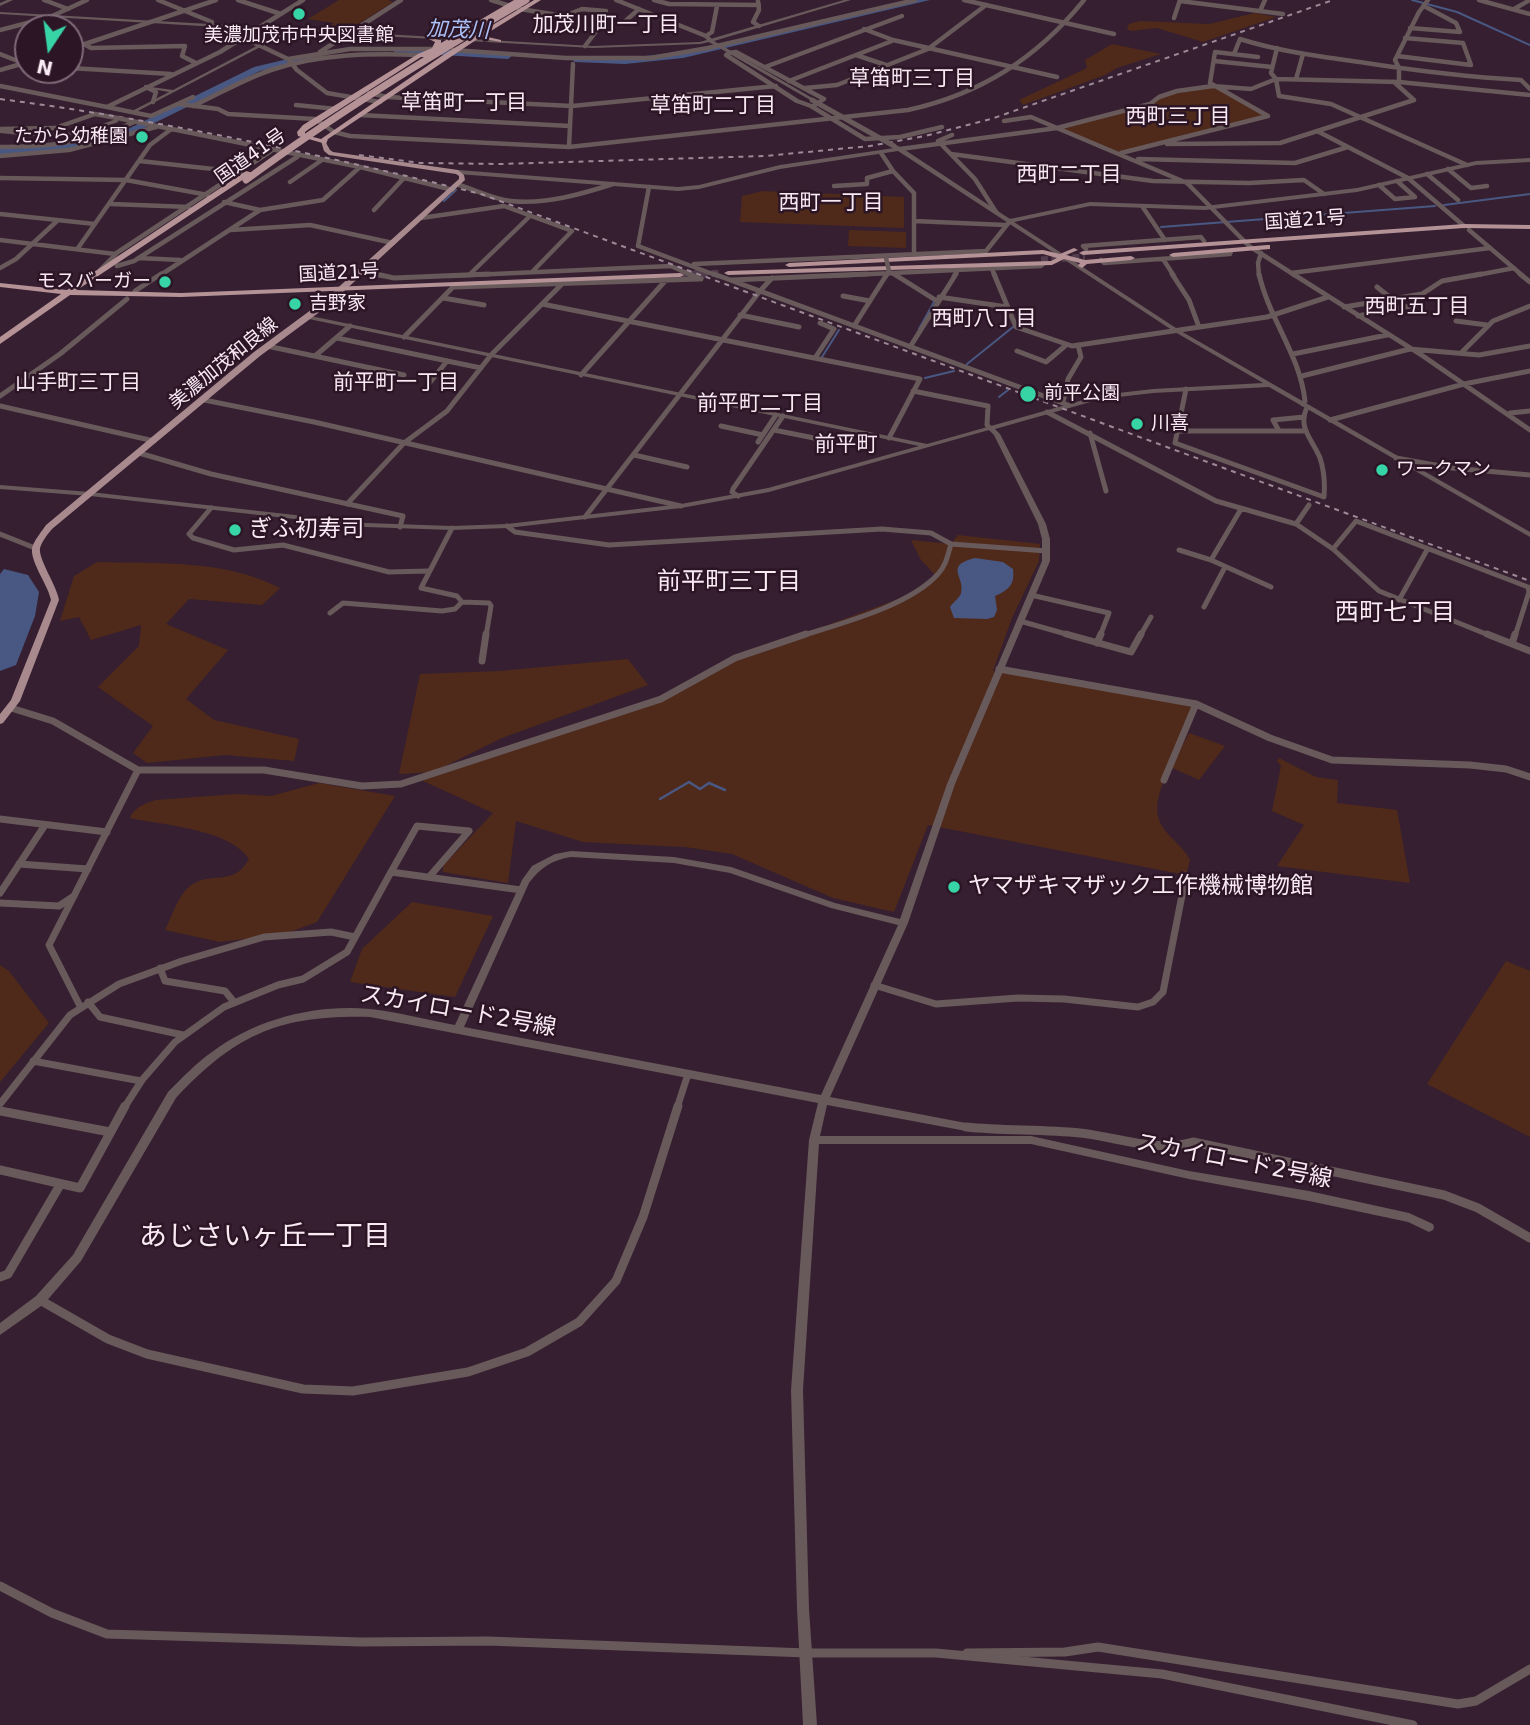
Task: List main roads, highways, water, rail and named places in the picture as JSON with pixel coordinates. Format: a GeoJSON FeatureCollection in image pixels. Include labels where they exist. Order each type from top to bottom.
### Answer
{"type":"FeatureCollection","features":[{"type":"Feature","properties":{"kind":"highway"},"geometry":{"type":"LineString","coordinates":[[245,175],[296,138],[428,53],[522,0]]}},
{"type":"Feature","properties":{"kind":"highway","name":"国道41号"},"geometry":{"type":"LineString","coordinates":[[0,341],[117,266],[245,175],[522,0]]}},
{"type":"Feature","properties":{"kind":"highway"},"geometry":{"type":"LineString","coordinates":[[470,39],[428,53],[317,120],[301,132],[302,136],[323,142],[470,39],[538,0]]}},
{"type":"Feature","properties":{"kind":"highway"},"geometry":{"type":"LineString","coordinates":[[452,38],[468,35],[505,18]]}},
{"type":"Feature","properties":{"kind":"highway"},"geometry":{"type":"LineString","coordinates":[[482,32],[486,38],[499,41]]}},
{"type":"Feature","properties":{"kind":"highway"},"geometry":{"type":"LineString","coordinates":[[426,36],[439,41],[428,53]]}},
{"type":"Feature","properties":{"kind":"highway"},"geometry":{"type":"LineString","coordinates":[[245,175],[295,153],[450,54]]}},
{"type":"Feature","properties":{"kind":"highway","name":"国道41号"},"geometry":{"type":"LineString","coordinates":[[0,348],[119,254],[209,200]]}},
{"type":"Feature","properties":{"kind":"highway","name":"国道21号"},"geometry":{"type":"LineString","coordinates":[[1082,256],[1249,245],[1320,236],[1466,228],[1530,229]]}},
{"type":"Feature","properties":{"kind":"highway","name":"国道21号"},"geometry":{"type":"LineString","coordinates":[[1340,238],[1466,228]]}},
{"type":"Feature","properties":{"kind":"highway"},"geometry":{"type":"LineString","coordinates":[[1044,256],[1082,256],[1204,241],[1249,245],[1340,238]]}},
{"type":"Feature","properties":{"kind":"highway"},"geometry":{"type":"LineString","coordinates":[[1044,256],[1082,256],[1101,260],[1231,251],[1249,245]]}},
{"type":"Feature","properties":{"kind":"highway"},"geometry":{"type":"LineString","coordinates":[[724,274],[743,268],[1082,256]]}},
{"type":"Feature","properties":{"kind":"highway"},"geometry":{"type":"LineString","coordinates":[[724,274],[1082,256]]}},
{"type":"Feature","properties":{"kind":"highway","name":"国道21号"},"geometry":{"type":"LineString","coordinates":[[0,282],[75,291],[181,295],[345,286],[454,286],[678,273],[345,286],[75,291]]}},
{"type":"Feature","properties":{"kind":"main road","name":"美濃加茂和良線"},"geometry":{"type":"LineString","coordinates":[[0,721],[10,708],[55,600],[54,588],[34,556],[35,548],[49,527],[267,346],[363,271],[456,188],[462,176],[458,173],[339,156],[327,151],[323,142]]}},
{"type":"Feature","properties":{"kind":"water"},"geometry":{"type":"Polygon","coordinates":[[[975,558],[1003,562],[1013,569],[1012,583],[995,596],[997,610],[994,617],[954,618],[950,607],[960,595],[962,587],[958,568],[965,561],[975,558]]]}},
{"type":"Feature","properties":{"kind":"water"},"geometry":{"type":"Polygon","coordinates":[[[4,569],[28,575],[39,592],[35,616],[16,665],[0,671],[0,574],[4,569]]]}},
{"type":"Feature","properties":{"kind":"waterway","name":"加茂川"},"geometry":{"type":"LineString","coordinates":[[575,59],[625,61],[683,55],[926,0]]}},
{"type":"Feature","properties":{"kind":"waterway"},"geometry":{"type":"LineString","coordinates":[[1412,0],[1457,12],[1530,45]]}},
{"type":"Feature","properties":{"kind":"waterway","name":"加茂川"},"geometry":{"type":"LineString","coordinates":[[397,50],[508,56]]}},
{"type":"Feature","properties":{"kind":"waterway","name":"加茂川"},"geometry":{"type":"LineString","coordinates":[[0,152],[33,151],[99,141],[131,131],[257,69],[309,57]]}},
{"type":"Feature","properties":{"kind":"waterway"},"geometry":{"type":"LineString","coordinates":[[444,201],[456,190]]}},
{"type":"Feature","properties":{"kind":"waterway"},"geometry":{"type":"LineString","coordinates":[[1444,205],[1530,194]]}},
{"type":"Feature","properties":{"kind":"waterway"},"geometry":{"type":"LineString","coordinates":[[1161,227],[1435,206]]}},
{"type":"Feature","properties":{"kind":"waterway"},"geometry":{"type":"LineString","coordinates":[[919,329],[934,302]]}},
{"type":"Feature","properties":{"kind":"waterway"},"geometry":{"type":"LineString","coordinates":[[967,364],[1013,327]]}},
{"type":"Feature","properties":{"kind":"waterway"},"geometry":{"type":"LineString","coordinates":[[822,357],[839,330]]}},
{"type":"Feature","properties":{"kind":"waterway"},"geometry":{"type":"LineString","coordinates":[[925,378],[954,371]]}},
{"type":"Feature","properties":{"kind":"waterway"},"geometry":{"type":"LineString","coordinates":[[999,397],[1008,390]]}},
{"type":"Feature","properties":{"kind":"waterway"},"geometry":{"type":"LineString","coordinates":[[660,799],[689,782],[700,789],[709,783],[725,790]]}},
{"type":"Feature","properties":{"kind":"tunnel"},"geometry":{"type":"LineString","coordinates":[[1041,260],[1085,257]]}},
{"type":"Feature","properties":{"kind":"tunnel"},"geometry":{"type":"LineString","coordinates":[[704,274],[680,275],[722,273]]}},
{"type":"Feature","properties":{"kind":"railway"},"geometry":{"type":"LineString","coordinates":[[359,155],[421,163],[501,164],[765,156],[870,146],[925,136],[991,119],[1333,0]]}},
{"type":"Feature","properties":{"kind":"railway"},"geometry":{"type":"LineString","coordinates":[[0,99],[121,117],[242,140],[481,194],[1530,581]]}},
{"type":"Feature","properties":{"kind":"place","name":"美濃加茂市中央図書館"},"geometry":{"type":"Point","coordinates":[299,14]}},
{"type":"Feature","properties":{"kind":"place","name":"たから幼稚園"},"geometry":{"type":"Point","coordinates":[142,137]}},
{"type":"Feature","properties":{"kind":"place","name":"モスバーガー"},"geometry":{"type":"Point","coordinates":[165,282]}},
{"type":"Feature","properties":{"kind":"place","name":"吉野家"},"geometry":{"type":"Point","coordinates":[295,304]}},
{"type":"Feature","properties":{"kind":"place","name":"前平公園"},"geometry":{"type":"Point","coordinates":[1028,394]}},
{"type":"Feature","properties":{"kind":"place","name":"川喜"},"geometry":{"type":"Point","coordinates":[1137,424]}},
{"type":"Feature","properties":{"kind":"place","name":"ワークマン"},"geometry":{"type":"Point","coordinates":[1382,470]}},
{"type":"Feature","properties":{"kind":"place","name":"ぎふ初寿司"},"geometry":{"type":"Point","coordinates":[235,530]}},
{"type":"Feature","properties":{"kind":"place","name":"ヤマザキマザック工作機械博物館"},"geometry":{"type":"Point","coordinates":[954,887]}},
{"type":"Feature","properties":{"kind":"district","name":"加茂川町一丁目"},"geometry":{"type":"Point","coordinates":[606,26]}},
{"type":"Feature","properties":{"kind":"district","name":"草笛町三丁目"},"geometry":{"type":"Point","coordinates":[912,80]}},
{"type":"Feature","properties":{"kind":"district","name":"草笛町一丁目"},"geometry":{"type":"Point","coordinates":[464,104]}},
{"type":"Feature","properties":{"kind":"district","name":"草笛町二丁目"},"geometry":{"type":"Point","coordinates":[713,107]}},
{"type":"Feature","properties":{"kind":"district","name":"西町三丁目"},"geometry":{"type":"Point","coordinates":[1178,118]}},
{"type":"Feature","properties":{"kind":"district","name":"西町二丁目"},"geometry":{"type":"Point","coordinates":[1069,176]}},
{"type":"Feature","properties":{"kind":"district","name":"西町一丁目"},"geometry":{"type":"Point","coordinates":[831,204]}},
{"type":"Feature","properties":{"kind":"district","name":"西町五丁目"},"geometry":{"type":"Point","coordinates":[1417,308]}},
{"type":"Feature","properties":{"kind":"district","name":"西町八丁目"},"geometry":{"type":"Point","coordinates":[984,320]}},
{"type":"Feature","properties":{"kind":"district","name":"山手町三丁目"},"geometry":{"type":"Point","coordinates":[78,384]}},
{"type":"Feature","properties":{"kind":"district","name":"前平町一丁目"},"geometry":{"type":"Point","coordinates":[396,384]}},
{"type":"Feature","properties":{"kind":"district","name":"前平町二丁目"},"geometry":{"type":"Point","coordinates":[760,405]}},
{"type":"Feature","properties":{"kind":"district","name":"前平町"},"geometry":{"type":"Point","coordinates":[846,446]}},
{"type":"Feature","properties":{"kind":"district","name":"前平町三丁目"},"geometry":{"type":"Point","coordinates":[729,583]}},
{"type":"Feature","properties":{"kind":"district","name":"西町七丁目"},"geometry":{"type":"Point","coordinates":[1395,614]}},
{"type":"Feature","properties":{"kind":"district","name":"あじさいヶ丘一丁目"},"geometry":{"type":"Point","coordinates":[265,1238]}}]}
